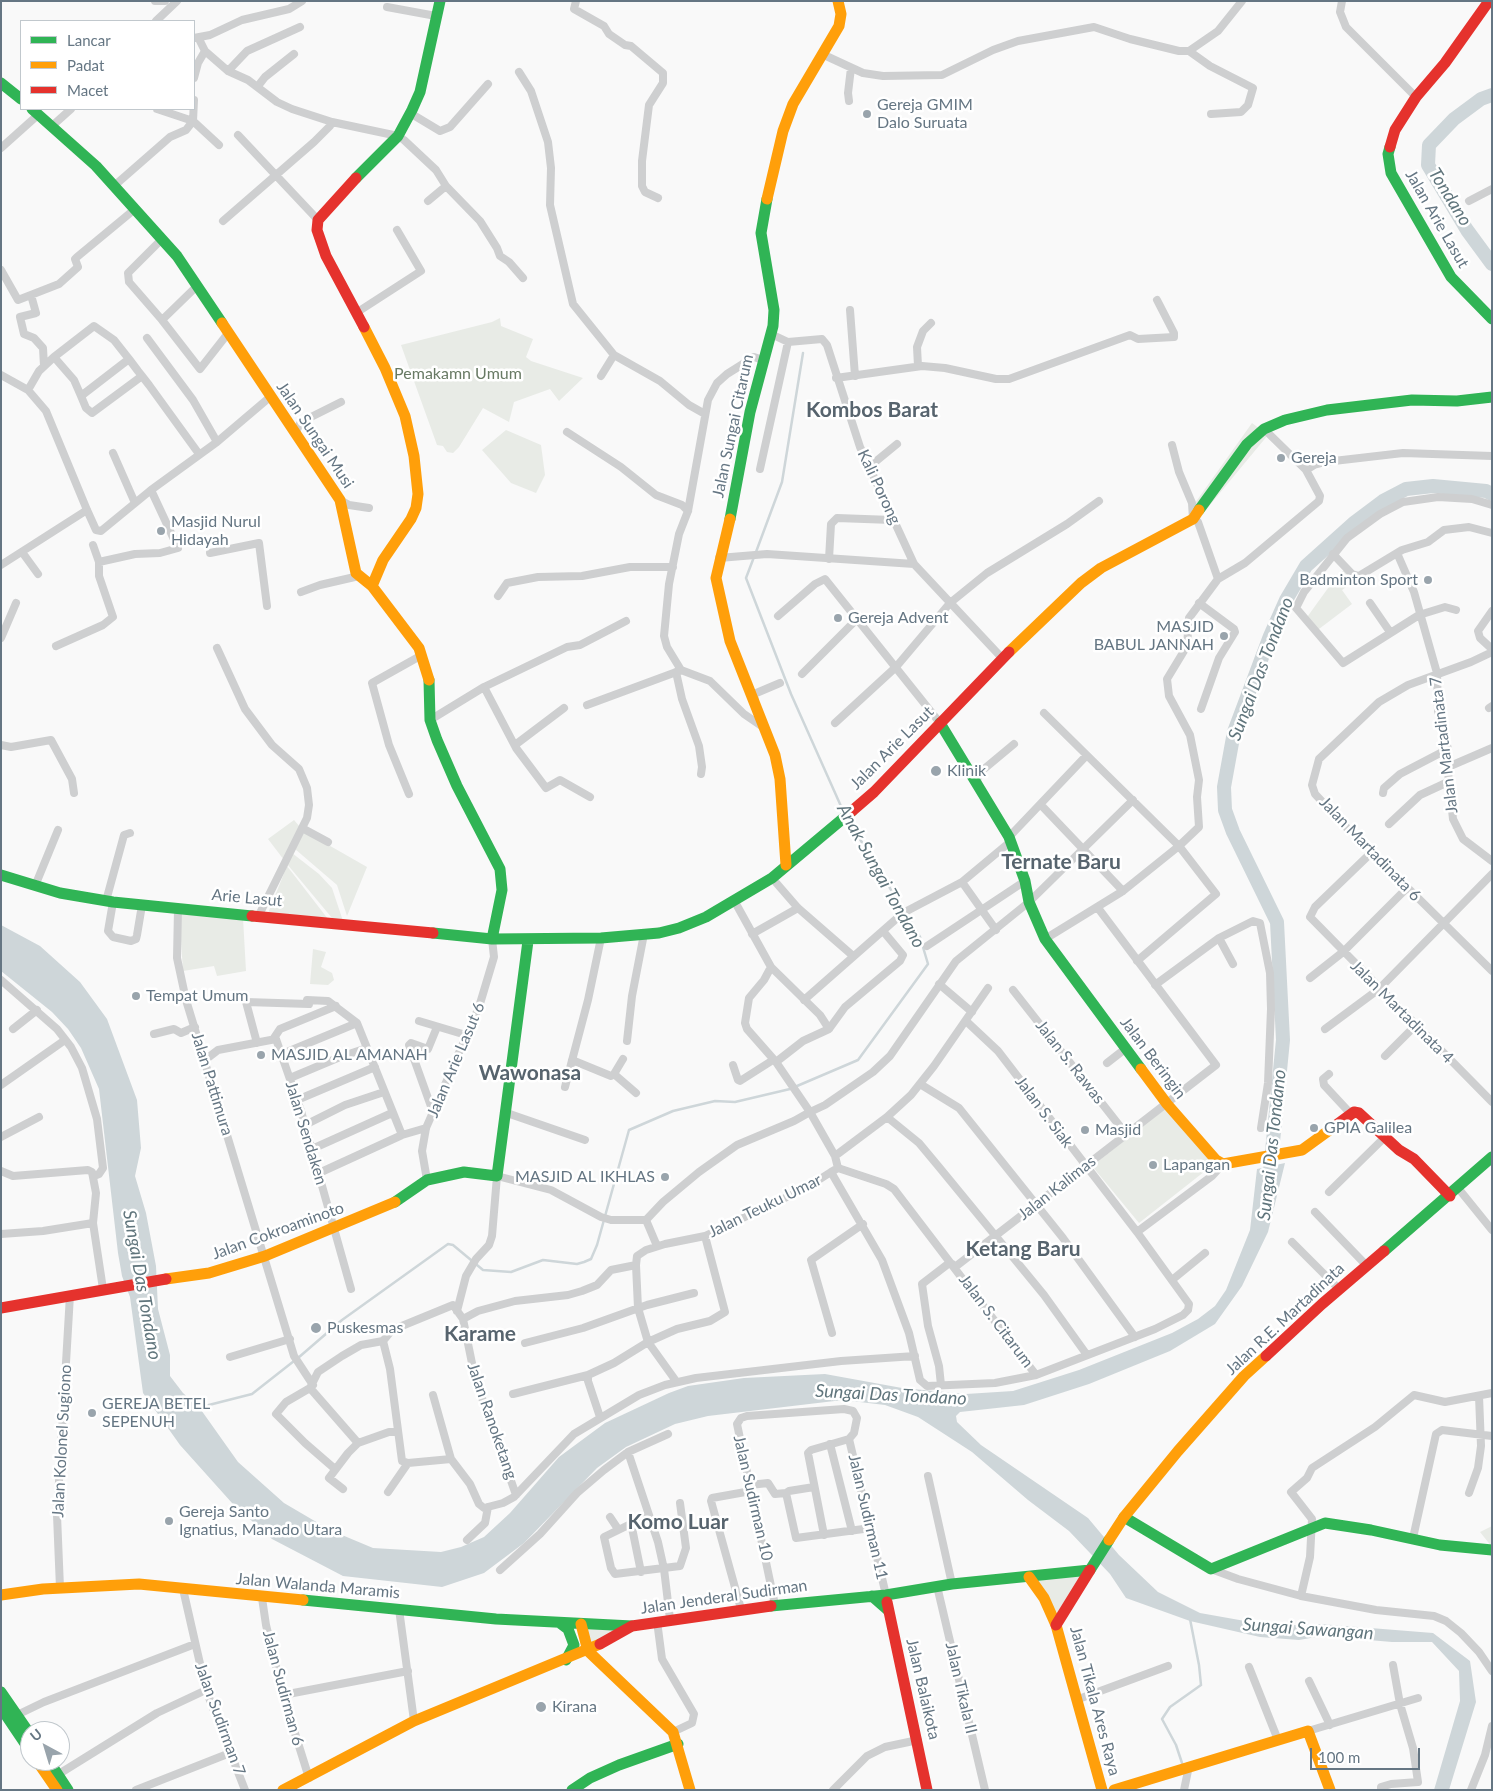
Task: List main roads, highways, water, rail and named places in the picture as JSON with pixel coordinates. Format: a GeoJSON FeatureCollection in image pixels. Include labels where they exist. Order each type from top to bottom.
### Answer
{"type":"FeatureCollection","features":[{"type":"Feature","properties":{"kind":"main road"},"geometry":{"type":"LineString","coordinates":[[440,1],[420,92],[410,114],[398,136],[334,201],[318,220],[318,238],[385,368],[405,416],[414,456],[418,494],[411,520],[394,542],[372,586],[415,641],[422,655],[431,689],[430,720],[457,786],[500,869],[502,890],[492,939]]}},
{"type":"Feature","properties":{"kind":"main road","name":"Jalan Sungai Citarum"},"geometry":{"type":"LineString","coordinates":[[786,865],[780,780],[775,754],[730,641],[716,578],[719,558],[738,484],[750,412],[771,334],[774,310],[760,233],[783,131],[793,104],[824,55],[839,26],[841,14],[838,1]]}},
{"type":"Feature","properties":{"kind":"main road","name":"Jalan Arie Lasut"},"geometry":{"type":"LineString","coordinates":[[1489,1],[1445,62],[1416,97],[1399,123],[1388,154],[1391,173],[1451,277],[1492,319]]}},
{"type":"Feature","properties":{"kind":"main road"},"geometry":{"type":"LineString","coordinates":[[1,82],[20,98]]}},
{"type":"Feature","properties":{"kind":"main road","name":"Jalan Sungai Musi"},"geometry":{"type":"LineString","coordinates":[[36,112],[96,166],[162,238],[197,286],[340,500],[355,569],[359,576],[372,586]]}},
{"type":"Feature","properties":{"kind":"main road","name":"Jalan Arie Lasut"},"geometry":{"type":"LineString","coordinates":[[492,939],[601,938],[644,934],[680,928],[734,902],[772,878],[874,792],[1002,658],[1080,584],[1101,568],[1193,519],[1220,477],[1247,444],[1264,429],[1285,420],[1327,410],[1412,400],[1458,401],[1492,397]]}},
{"type":"Feature","properties":{"kind":"main road","name":"Jalan Beringin"},"geometry":{"type":"LineString","coordinates":[[940,723],[1010,840],[1025,881],[1030,902],[1045,940],[1167,1104],[1209,1154],[1223,1164],[1302,1150],[1313,1145],[1350,1113],[1359,1114],[1384,1138],[1414,1159],[1454,1192]]}},
{"type":"Feature","properties":{"kind":"main road","name":"Arie Lasut"},"geometry":{"type":"LineString","coordinates":[[1,875],[35,886],[110,901],[492,939]]}},
{"type":"Feature","properties":{"kind":"main road","name":"Jalan Cokroaminoto"},"geometry":{"type":"LineString","coordinates":[[1,1308],[103,1289],[209,1273],[265,1256],[390,1205],[427,1180],[464,1172],[497,1176],[528,940]]}},
{"type":"Feature","properties":{"kind":"main road","name":"Jalan R.E. Martadinata"},"geometry":{"type":"LineString","coordinates":[[1122,1521],[1244,1376],[1339,1289],[1454,1192],[1492,1157]]}},
{"type":"Feature","properties":{"kind":"main road"},"geometry":{"type":"LineString","coordinates":[[1091,1568],[1122,1521],[1211,1569],[1313,1527],[1335,1523],[1440,1545],[1492,1550]]}},
{"type":"Feature","properties":{"kind":"main road","name":"Jalan Jenderal Sudirman"},"geometry":{"type":"LineString","coordinates":[[283,1790],[414,1721],[588,1651],[632,1626],[741,1609],[886,1595],[952,1584],[1029,1577],[1091,1568]]}},
{"type":"Feature","properties":{"kind":"main road","name":"Jalan Tikala Ares Raya"},"geometry":{"type":"LineString","coordinates":[[1091,1568],[1056,1625],[1102,1790]]}},
{"type":"Feature","properties":{"kind":"main road"},"geometry":{"type":"LineString","coordinates":[[1029,1577],[1044,1598],[1056,1625]]}},
{"type":"Feature","properties":{"kind":"main road","name":"Jalan Walanda Maramis"},"geometry":{"type":"LineString","coordinates":[[1,1595],[60,1588],[139,1584],[262,1598],[560,1623],[632,1626]]}},
{"type":"Feature","properties":{"kind":"main road","name":"Jalan Balaikota"},"geometry":{"type":"LineString","coordinates":[[886,1595],[927,1790]]}},
{"type":"Feature","properties":{"kind":"main road"},"geometry":{"type":"LineString","coordinates":[[872,1596],[888,1610]]}},
{"type":"Feature","properties":{"kind":"main road"},"geometry":{"type":"LineString","coordinates":[[560,1623],[568,1629],[574,1645],[566,1660]]}},
{"type":"Feature","properties":{"kind":"main road"},"geometry":{"type":"LineString","coordinates":[[581,1624],[588,1651],[672,1732],[678,1744],[690,1790]]}},
{"type":"Feature","properties":{"kind":"main road"},"geometry":{"type":"LineString","coordinates":[[1,1692],[21,1721]]}},
{"type":"Feature","properties":{"kind":"main road"},"geometry":{"type":"LineString","coordinates":[[1,1708],[20,1736]]}},
{"type":"Feature","properties":{"kind":"main road","name":"Jalan Tikala Ares Raya"},"geometry":{"type":"LineString","coordinates":[[1114,1790],[1184,1767],[1308,1732],[1330,1790]]}},
{"type":"Feature","properties":{"kind":"main road"},"geometry":{"type":"LineString","coordinates":[[572,1790],[590,1778],[619,1765],[678,1744]]}},
{"type":"Feature","properties":{"kind":"main road"},"geometry":{"type":"LineString","coordinates":[[46,1771],[55,1781],[68,1790]]}},
{"type":"Feature","properties":{"kind":"water","name":"Sungai Sawangan"},"geometry":{"type":"Polygon","coordinates":[[[1,925],[40,946],[80,982],[107,1019],[137,1100],[141,1148],[135,1176],[146,1213],[156,1266],[158,1309],[170,1355],[170,1376],[183,1393],[199,1407],[238,1462],[284,1503],[330,1530],[373,1548],[441,1552],[461,1547],[484,1537],[510,1513],[559,1457],[605,1423],[688,1386],[744,1378],[825,1374],[902,1388],[966,1394],[1013,1391],[1079,1370],[1172,1333],[1198,1319],[1215,1306],[1226,1290],[1250,1230],[1257,1169],[1285,1163],[1268,1232],[1242,1286],[1215,1324],[1170,1351],[1089,1384],[1024,1405],[960,1412],[956,1416],[957,1422],[981,1445],[1088,1518],[1119,1555],[1158,1592],[1200,1613],[1273,1626],[1320,1624],[1433,1633],[1470,1661],[1476,1702],[1449,1790],[1434,1790],[1460,1701],[1459,1671],[1432,1642],[1392,1642],[1322,1636],[1299,1640],[1260,1637],[1190,1621],[1126,1598],[1110,1574],[1069,1531],[1028,1500],[972,1452],[918,1417],[885,1405],[843,1400],[708,1416],[675,1424],[626,1447],[597,1468],[524,1543],[484,1573],[442,1587],[343,1576],[272,1539],[232,1503],[180,1445],[143,1393],[130,1297],[122,1276],[118,1253],[99,1089],[81,1048],[68,1029],[52,1012],[1,971],[1,925]]]}},
{"type":"Feature","properties":{"kind":"waterway","name":"Tondano"},"geometry":{"type":"LineString","coordinates":[[1492,95],[1481,99],[1454,119],[1429,145],[1428,165],[1467,230],[1492,264]]}},
{"type":"Feature","properties":{"kind":"waterway","name":"Anak Sungai Tondano"},"geometry":{"type":"LineString","coordinates":[[756,552],[782,482],[803,353]]}},
{"type":"Feature","properties":{"kind":"waterway","name":"Sungai Das Tondano"},"geometry":{"type":"LineString","coordinates":[[1269,1182],[1283,1040],[1277,922],[1233,832],[1225,810],[1224,787],[1234,732],[1270,636],[1286,600],[1306,566],[1355,522],[1383,501],[1406,489],[1433,486],[1486,491],[1492,494]]}},
{"type":"Feature","properties":{"kind":"waterway","name":"Anak Sungai Tondano"},"geometry":{"type":"LineString","coordinates":[[754,557],[746,578],[791,694],[844,813]]}},
{"type":"Feature","properties":{"kind":"waterway","name":"Anak Sungai Tondano"},"geometry":{"type":"LineString","coordinates":[[298,1358],[342,1320],[448,1244],[453,1245],[483,1270],[511,1272],[543,1260],[577,1264],[591,1259],[597,1245],[629,1130],[673,1111],[715,1101],[735,1102],[790,1089],[858,1060],[928,964],[920,937],[847,818]]}},
{"type":"Feature","properties":{"kind":"waterway","name":"Anak Sungai Tondano"},"geometry":{"type":"LineString","coordinates":[[197,1408],[252,1394],[294,1361]]}},
{"type":"Feature","properties":{"kind":"waterway"},"geometry":{"type":"LineString","coordinates":[[1183,1766],[1176,1745],[1162,1719],[1170,1707],[1201,1685],[1190,1619]]}},
{"type":"Feature","properties":{"kind":"place","name":"Gereja GMIM Dalo Suruata"},"geometry":{"type":"Point","coordinates":[867,114]}},
{"type":"Feature","properties":{"kind":"place","name":"Gereja"},"geometry":{"type":"Point","coordinates":[1281,458]}},
{"type":"Feature","properties":{"kind":"place","name":"Masjid Nurul Hidayah"},"geometry":{"type":"Point","coordinates":[161,531]}},
{"type":"Feature","properties":{"kind":"place","name":"Badminton Sport"},"geometry":{"type":"Point","coordinates":[1428,580]}},
{"type":"Feature","properties":{"kind":"place","name":"Gereja Advent"},"geometry":{"type":"Point","coordinates":[838,618]}},
{"type":"Feature","properties":{"kind":"place","name":"MASJID BABUL JANNAH"},"geometry":{"type":"Point","coordinates":[1224,636]}},
{"type":"Feature","properties":{"kind":"place","name":"Klinik"},"geometry":{"type":"Point","coordinates":[936,771]}},
{"type":"Feature","properties":{"kind":"place","name":"Tempat Umum"},"geometry":{"type":"Point","coordinates":[136,996]}},
{"type":"Feature","properties":{"kind":"place","name":"MASJID AL AMANAH"},"geometry":{"type":"Point","coordinates":[261,1055]}},
{"type":"Feature","properties":{"kind":"place","name":"GPIA Galilea"},"geometry":{"type":"Point","coordinates":[1314,1128]}},
{"type":"Feature","properties":{"kind":"place","name":"Masjid"},"geometry":{"type":"Point","coordinates":[1085,1130]}},
{"type":"Feature","properties":{"kind":"place","name":"Lapangan"},"geometry":{"type":"Point","coordinates":[1153,1165]}},
{"type":"Feature","properties":{"kind":"place","name":"MASJID AL IKHLAS"},"geometry":{"type":"Point","coordinates":[665,1177]}},
{"type":"Feature","properties":{"kind":"place","name":"Puskesmas"},"geometry":{"type":"Point","coordinates":[316,1328]}},
{"type":"Feature","properties":{"kind":"place","name":"GEREJA BETEL SEPENUH"},"geometry":{"type":"Point","coordinates":[92,1413]}},
{"type":"Feature","properties":{"kind":"place","name":"Gereja Santo Ignatius, Manado Utara"},"geometry":{"type":"Point","coordinates":[169,1521]}},
{"type":"Feature","properties":{"kind":"place","name":"Kirana"},"geometry":{"type":"Point","coordinates":[541,1707]}},
{"type":"Feature","properties":{"kind":"district","name":"Kombos Barat"},"geometry":{"type":"Point","coordinates":[872,410]}},
{"type":"Feature","properties":{"kind":"district","name":"Ternate Baru"},"geometry":{"type":"Point","coordinates":[1061,862]}},
{"type":"Feature","properties":{"kind":"district","name":"Wawonasa"},"geometry":{"type":"Point","coordinates":[530,1073]}},
{"type":"Feature","properties":{"kind":"district","name":"Ketang Baru"},"geometry":{"type":"Point","coordinates":[1023,1249]}},
{"type":"Feature","properties":{"kind":"district","name":"Karame"},"geometry":{"type":"Point","coordinates":[480,1334]}},
{"type":"Feature","properties":{"kind":"district","name":"Komo Luar"},"geometry":{"type":"Point","coordinates":[678,1522]}},
{"type":"Feature","properties":{"kind":"park label","name":"Pemakamn Umum"},"geometry":{"type":"Point","coordinates":[458,374]}}]}
